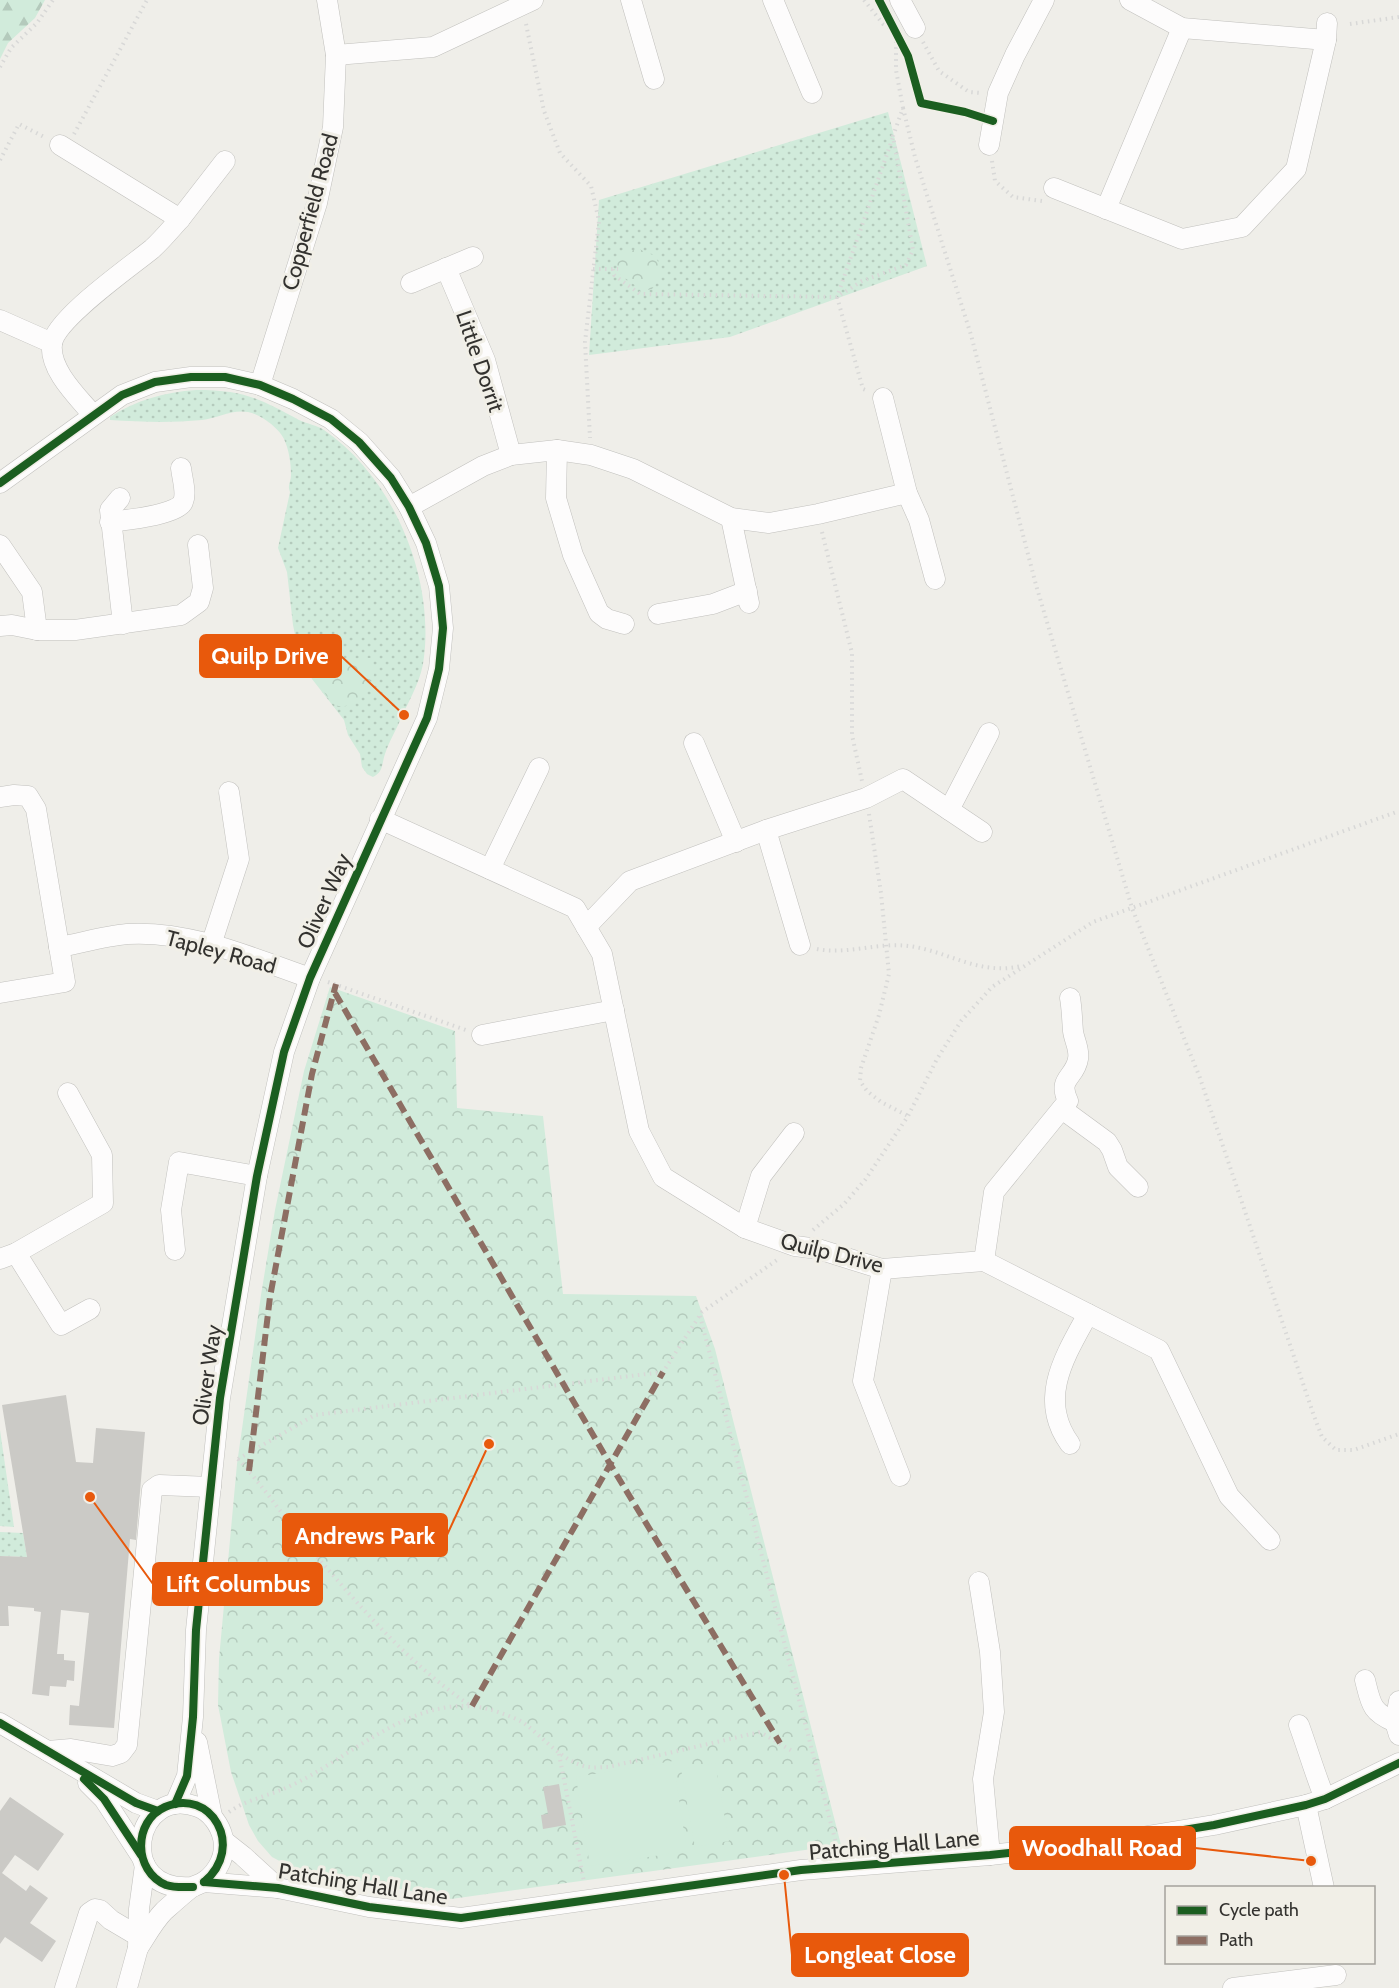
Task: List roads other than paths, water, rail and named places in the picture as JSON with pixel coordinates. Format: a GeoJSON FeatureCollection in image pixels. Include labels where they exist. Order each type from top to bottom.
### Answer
{"type":"FeatureCollection","features":[{"type":"Feature","properties":{"kind":"street","name":"Copperfield Road"},"geometry":{"type":"LineString","coordinates":[[260,385],[317,203],[333,127],[336,55],[327,0]]}},
{"type":"Feature","properties":{"kind":"street"},"geometry":{"type":"LineString","coordinates":[[631,0],[654,79]]}},
{"type":"Feature","properties":{"kind":"street"},"geometry":{"type":"LineString","coordinates":[[773,0],[812,93]]}},
{"type":"Feature","properties":{"kind":"street"},"geometry":{"type":"LineString","coordinates":[[989,145],[998,93],[1044,0]]}},
{"type":"Feature","properties":{"kind":"street"},"geometry":{"type":"LineString","coordinates":[[1054,188],[1182,239],[1242,227],[1296,169],[1327,32],[1182,28],[1130,0]]}},
{"type":"Feature","properties":{"kind":"street"},"geometry":{"type":"LineString","coordinates":[[336,55],[433,47],[527,3]]}},
{"type":"Feature","properties":{"kind":"street"},"geometry":{"type":"LineString","coordinates":[[892,5],[915,28]]}},
{"type":"Feature","properties":{"kind":"street"},"geometry":{"type":"LineString","coordinates":[[1106,209],[1182,28]]}},
{"type":"Feature","properties":{"kind":"street"},"geometry":{"type":"LineString","coordinates":[[63,147],[180,219]]}},
{"type":"Feature","properties":{"kind":"street"},"geometry":{"type":"LineString","coordinates":[[93,415],[58,369],[53,357],[52,343],[60,327],[154,247],[180,219],[225,161]]}},
{"type":"Feature","properties":{"kind":"street"},"geometry":{"type":"LineString","coordinates":[[411,283],[473,257]]}},
{"type":"Feature","properties":{"kind":"street","name":"Little Dorrit"},"geometry":{"type":"LineString","coordinates":[[446,268],[484,360],[511,454]]}},
{"type":"Feature","properties":{"kind":"street"},"geometry":{"type":"LineString","coordinates":[[0,320],[52,343]]}},
{"type":"Feature","properties":{"kind":"street","name":"Oliver Way"},"geometry":{"type":"LineString","coordinates":[[0,483],[122,395],[155,382],[191,377],[225,377],[260,385],[331,419],[359,442],[391,478],[409,507],[426,543],[439,586],[443,628],[439,669],[427,718],[310,978],[284,1052],[258,1176],[220,1398],[196,1630],[193,1717],[187,1776],[166,1808]]}},
{"type":"Feature","properties":{"kind":"street"},"geometry":{"type":"LineString","coordinates":[[883,398],[908,493],[919,520],[935,579]]}},
{"type":"Feature","properties":{"kind":"street"},"geometry":{"type":"LineString","coordinates":[[557,450],[556,498],[573,555],[599,613],[607,619],[624,624]]}},
{"type":"Feature","properties":{"kind":"street"},"geometry":{"type":"LineString","coordinates":[[409,507],[483,466],[511,454],[557,450],[591,455],[633,469],[731,518],[769,523],[908,493]]}},
{"type":"Feature","properties":{"kind":"street"},"geometry":{"type":"LineString","coordinates":[[110,522],[166,513],[179,507],[183,503],[184,494],[181,468]]}},
{"type":"Feature","properties":{"kind":"street"},"geometry":{"type":"LineString","coordinates":[[120,498],[110,510],[110,522],[123,624]]}},
{"type":"Feature","properties":{"kind":"street"},"geometry":{"type":"LineString","coordinates":[[658,614],[748,598],[731,518]]}},
{"type":"Feature","properties":{"kind":"street"},"geometry":{"type":"LineString","coordinates":[[0,545],[32,592],[37,630]]}},
{"type":"Feature","properties":{"kind":"street"},"geometry":{"type":"LineString","coordinates":[[0,626],[37,630],[75,630],[181,615],[199,602],[203,588],[198,545]]}},
{"type":"Feature","properties":{"kind":"street"},"geometry":{"type":"LineString","coordinates":[[949,810],[989,734]]}},
{"type":"Feature","properties":{"kind":"street"},"geometry":{"type":"LineString","coordinates":[[694,743],[736,842]]}},
{"type":"Feature","properties":{"kind":"street"},"geometry":{"type":"LineString","coordinates":[[490,869],[539,768]]}},
{"type":"Feature","properties":{"kind":"street"},"geometry":{"type":"LineString","coordinates":[[586,927],[630,881],[766,830],[866,798],[903,779],[982,832]]}},
{"type":"Feature","properties":{"kind":"street"},"geometry":{"type":"LineString","coordinates":[[212,945],[239,859],[230,792]]}},
{"type":"Feature","properties":{"kind":"street"},"geometry":{"type":"LineString","coordinates":[[0,797],[28,796],[36,809],[65,982],[0,993]]}},
{"type":"Feature","properties":{"kind":"street","name":"Quilp Drive"},"geometry":{"type":"LineString","coordinates":[[380,819],[575,908],[602,954],[639,1131],[663,1177],[745,1228],[795,1246],[818,1249],[882,1269],[984,1261]]}},
{"type":"Feature","properties":{"kind":"street"},"geometry":{"type":"LineString","coordinates":[[766,830],[800,945]]}},
{"type":"Feature","properties":{"kind":"street","name":"Tapley Road"},"geometry":{"type":"LineString","coordinates":[[59,947],[126,934],[166,935],[212,945],[310,978]]}},
{"type":"Feature","properties":{"kind":"street"},"geometry":{"type":"LineString","coordinates":[[1070,998],[1073,1034],[1079,1052],[1078,1061],[1064,1084],[1065,1105],[994,1192],[984,1261],[1159,1350],[1229,1496],[1270,1540]]}},
{"type":"Feature","properties":{"kind":"street"},"geometry":{"type":"LineString","coordinates":[[482,1035],[614,1010]]}},
{"type":"Feature","properties":{"kind":"street"},"geometry":{"type":"LineString","coordinates":[[68,1093],[102,1155],[103,1203],[8,1256],[61,1325],[90,1310]]}},
{"type":"Feature","properties":{"kind":"street"},"geometry":{"type":"LineString","coordinates":[[1065,1105],[1107,1142],[1118,1167],[1138,1187]]}},
{"type":"Feature","properties":{"kind":"street"},"geometry":{"type":"LineString","coordinates":[[745,1228],[761,1176],[794,1133]]}},
{"type":"Feature","properties":{"kind":"street"},"geometry":{"type":"LineString","coordinates":[[175,1250],[171,1210],[179,1162],[258,1176]]}},
{"type":"Feature","properties":{"kind":"street"},"geometry":{"type":"LineString","coordinates":[[882,1269],[863,1381],[900,1476]]}},
{"type":"Feature","properties":{"kind":"street"},"geometry":{"type":"LineString","coordinates":[[1070,1444],[1063,1435],[1056,1413],[1054,1392],[1062,1363],[1088,1314]]}},
{"type":"Feature","properties":{"kind":"street"},"geometry":{"type":"LineString","coordinates":[[56,1756],[71,1749],[112,1756],[121,1753],[127,1745],[152,1490],[159,1485],[211,1487]]}},
{"type":"Feature","properties":{"kind":"street"},"geometry":{"type":"LineString","coordinates":[[979,1582],[990,1652],[994,1712],[983,1779],[990,1855]]}},
{"type":"Feature","properties":{"kind":"street"},"geometry":{"type":"LineString","coordinates":[[1365,1680],[1375,1711],[1397,1728]]}},
{"type":"Feature","properties":{"kind":"street"},"geometry":{"type":"LineString","coordinates":[[1397,1728],[1399,1701]]}},
{"type":"Feature","properties":{"kind":"street","name":"Oliver Way"},"geometry":{"type":"LineString","coordinates":[[193,1717],[212,1816]]}},
{"type":"Feature","properties":{"kind":"street"},"geometry":{"type":"LineString","coordinates":[[0,1723],[136,1803],[166,1808],[188,1804],[201,1808],[212,1816]]}},
{"type":"Feature","properties":{"kind":"street"},"geometry":{"type":"LineString","coordinates":[[1299,1725],[1311,1766],[1324,1886]]}},
{"type":"Feature","properties":{"kind":"street","name":"Patching Hall Lane"},"geometry":{"type":"LineString","coordinates":[[56,1756],[104,1799],[153,1876],[165,1885],[179,1888],[199,1884],[278,1888],[369,1907],[461,1918],[801,1870],[990,1855],[1116,1840],[1214,1825],[1315,1802],[1399,1763]]}},
{"type":"Feature","properties":{"kind":"street"},"geometry":{"type":"LineString","coordinates":[[127,1988],[138,1942],[143,1860],[141,1839],[147,1824],[166,1808]]}},
{"type":"Feature","properties":{"kind":"street","name":"Patching Hall Lane"},"geometry":{"type":"LineString","coordinates":[[212,1816],[217,1822],[224,1841],[278,1888]]}},
{"type":"Feature","properties":{"kind":"street"},"geometry":{"type":"LineString","coordinates":[[138,1942],[163,1912],[213,1874],[224,1853],[224,1841]]}},
{"type":"Feature","properties":{"kind":"street"},"geometry":{"type":"LineString","coordinates":[[65,1988],[89,1913],[100,1910],[138,1942]]}},
{"type":"Feature","properties":{"kind":"street"},"geometry":{"type":"LineString","coordinates":[[1233,1988],[1336,1975]]}},
{"type":"Feature","properties":{"kind":"place","name":"Quilp Drive"},"geometry":{"type":"Point","coordinates":[404,715]}},
{"type":"Feature","properties":{"kind":"place","name":"Andrews Park"},"geometry":{"type":"Point","coordinates":[489,1444]}},
{"type":"Feature","properties":{"kind":"place","name":"Lift Columbus"},"geometry":{"type":"Point","coordinates":[90,1497]}},
{"type":"Feature","properties":{"kind":"place","name":"Woodhall Road"},"geometry":{"type":"Point","coordinates":[1311,1861]}},
{"type":"Feature","properties":{"kind":"place","name":"Longleat Close"},"geometry":{"type":"Point","coordinates":[784,1875]}}]}
